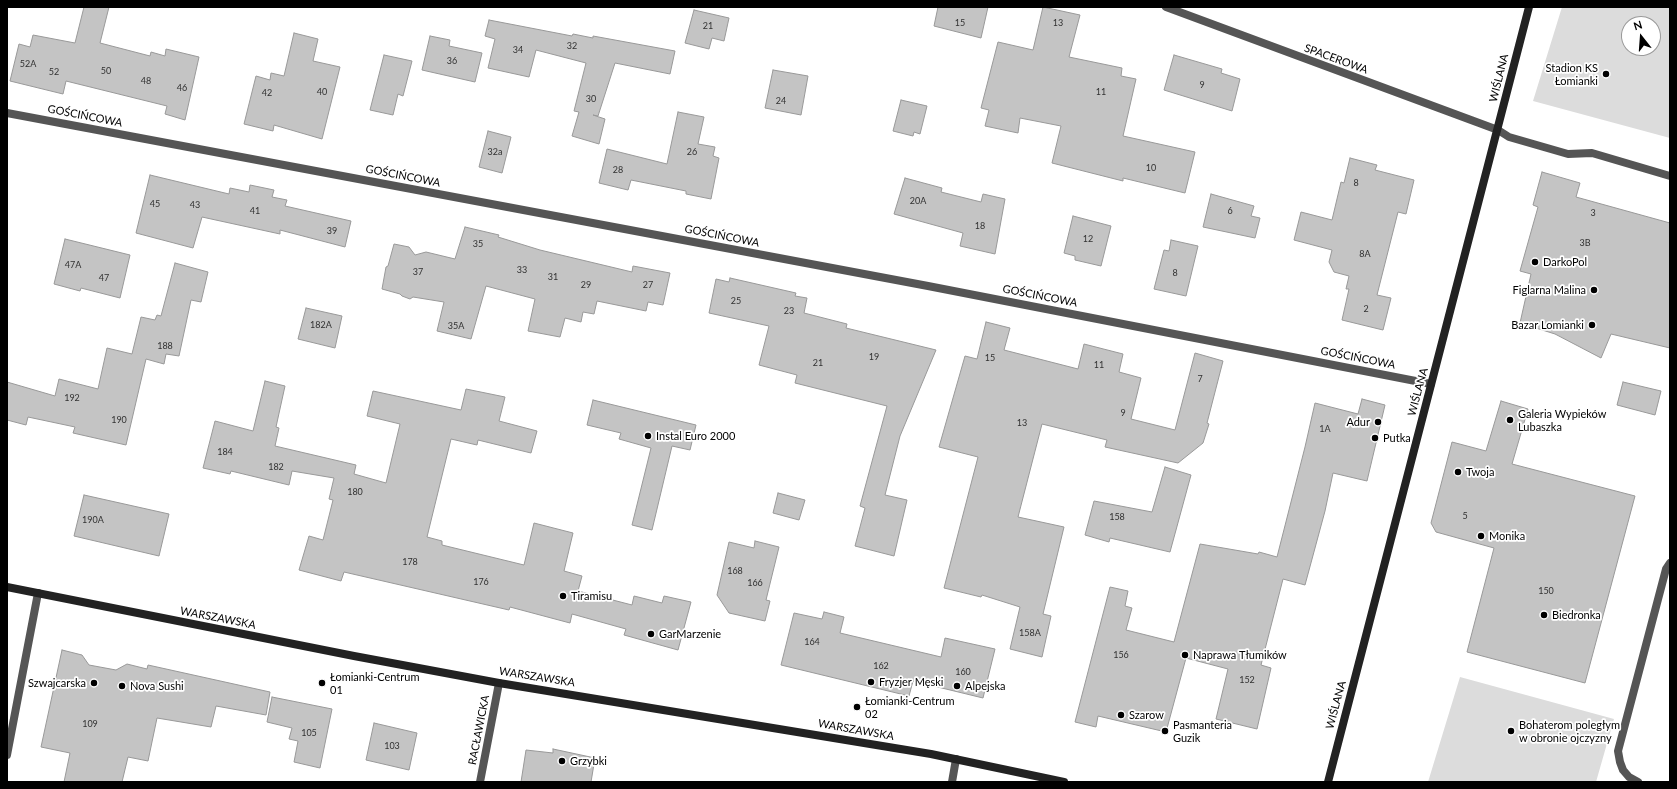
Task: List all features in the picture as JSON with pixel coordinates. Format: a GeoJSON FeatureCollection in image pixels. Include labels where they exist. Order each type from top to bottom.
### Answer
{"type":"FeatureCollection","features":[{"type":"Feature","properties":{"kind":"street","name":"SPACEROWA"},"geometry":{"type":"LineString","coordinates":[[1166,7],[1498,130],[1509,137],[1568,154],[1592,153],[1670,176]]}},
{"type":"Feature","properties":{"kind":"street","name":"WIŚLANA"},"geometry":{"type":"LineString","coordinates":[[1328,782],[1529,7]]}},
{"type":"Feature","properties":{"kind":"street","name":"GOŚCIŃCOWA"},"geometry":{"type":"LineString","coordinates":[[7,113],[920,284],[1431,384]]}},
{"type":"Feature","properties":{"kind":"street"},"geometry":{"type":"LineString","coordinates":[[1638,782],[1629,777],[1624,770],[1620,762],[1618,751],[1666,569],[1670,563]]}},
{"type":"Feature","properties":{"kind":"street","name":"WARSZAWSKA"},"geometry":{"type":"LineString","coordinates":[[7,586],[499,683],[956,759],[1064,782]]}},
{"type":"Feature","properties":{"kind":"street"},"geometry":{"type":"LineString","coordinates":[[7,755],[38,593]]}},
{"type":"Feature","properties":{"kind":"street","name":"RACŁAWICKA"},"geometry":{"type":"LineString","coordinates":[[480,782],[499,683]]}},
{"type":"Feature","properties":{"kind":"street"},"geometry":{"type":"LineString","coordinates":[[952,782],[956,759]]}},
{"type":"Feature","properties":{"kind":"shaded area","name":"Stadion KS Łomianki"},"geometry":{"type":"Polygon","coordinates":[[[1562,7],[1670,7],[1670,138],[1533,101],[1562,7]]]}},
{"type":"Feature","properties":{"kind":"shaded area"},"geometry":{"type":"Polygon","coordinates":[[[1460,677],[1614,719],[1596,782],[1428,782],[1460,677]]]}},
{"type":"Feature","properties":{"kind":"building"},"geometry":{"type":"Polygon","coordinates":[[[84,7],[109,7],[100,43],[150,56],[151,52],[165,56],[166,49],[199,57],[185,120],[165,114],[167,106],[66,81],[63,94],[10,81],[19,44],[30,47],[33,35],[75,43],[84,7]]]}},
{"type":"Feature","properties":{"kind":"building"},"geometry":{"type":"Polygon","coordinates":[[[938,7],[988,7],[981,38],[934,26],[938,7]]]}},
{"type":"Feature","properties":{"kind":"building"},"geometry":{"type":"Polygon","coordinates":[[[1043,7],[1080,15],[1069,57],[1122,68],[1121,76],[1136,79],[1123,136],[1195,152],[1185,193],[1123,178],[1123,181],[1052,163],[1061,126],[1020,118],[1018,133],[985,126],[989,110],[981,108],[998,42],[1033,50],[1043,7]]]}},
{"type":"Feature","properties":{"kind":"building"},"geometry":{"type":"Polygon","coordinates":[[[694,10],[729,18],[724,41],[712,38],[709,49],[685,43],[694,10]]]}},
{"type":"Feature","properties":{"kind":"building"},"geometry":{"type":"Polygon","coordinates":[[[489,20],[572,36],[573,34],[593,38],[593,36],[675,51],[670,74],[615,63],[598,116],[593,115],[605,119],[599,144],[572,136],[579,112],[574,111],[586,63],[536,50],[529,77],[488,68],[495,39],[485,36],[489,20]]]}},
{"type":"Feature","properties":{"kind":"building"},"geometry":{"type":"Polygon","coordinates":[[[294,33],[318,39],[313,61],[340,67],[322,139],[274,125],[273,131],[244,124],[256,76],[270,80],[271,73],[284,76],[294,33]]]}},
{"type":"Feature","properties":{"kind":"building"},"geometry":{"type":"Polygon","coordinates":[[[430,36],[450,40],[449,46],[482,53],[475,82],[422,70],[430,36]]]}},
{"type":"Feature","properties":{"kind":"building"},"geometry":{"type":"Polygon","coordinates":[[[384,55],[412,61],[403,96],[398,94],[393,115],[370,110],[384,55]]]}},
{"type":"Feature","properties":{"kind":"building"},"geometry":{"type":"Polygon","coordinates":[[[1174,55],[1222,69],[1221,73],[1240,79],[1232,111],[1164,90],[1174,55]]]}},
{"type":"Feature","properties":{"kind":"building"},"geometry":{"type":"Polygon","coordinates":[[[773,70],[808,76],[801,115],[765,108],[773,70]]]}},
{"type":"Feature","properties":{"kind":"building"},"geometry":{"type":"Polygon","coordinates":[[[901,100],[927,106],[920,134],[914,132],[913,136],[893,131],[901,100]]]}},
{"type":"Feature","properties":{"kind":"building"},"geometry":{"type":"Polygon","coordinates":[[[678,112],[704,117],[698,144],[715,147],[713,156],[719,158],[711,199],[686,194],[686,191],[631,180],[628,190],[599,183],[607,149],[667,164],[678,112]]]}},
{"type":"Feature","properties":{"kind":"building"},"geometry":{"type":"Polygon","coordinates":[[[488,131],[511,137],[502,173],[479,167],[488,131]]]}},
{"type":"Feature","properties":{"kind":"building"},"geometry":{"type":"Polygon","coordinates":[[[1350,158],[1377,165],[1375,170],[1414,180],[1406,214],[1398,212],[1377,295],[1391,298],[1383,330],[1342,320],[1349,289],[1346,289],[1349,276],[1334,272],[1329,262],[1332,250],[1294,240],[1301,212],[1332,220],[1341,182],[1344,183],[1350,158]]]}},
{"type":"Feature","properties":{"kind":"building"},"geometry":{"type":"Polygon","coordinates":[[[1542,172],[1580,183],[1576,197],[1670,223],[1670,348],[1611,334],[1601,358],[1555,334],[1520,323],[1531,274],[1520,271],[1538,207],[1533,205],[1542,172]]]}},
{"type":"Feature","properties":{"kind":"building"},"geometry":{"type":"Polygon","coordinates":[[[150,175],[229,194],[230,188],[249,192],[250,185],[274,190],[272,197],[287,200],[285,206],[351,221],[345,247],[280,230],[280,234],[202,217],[193,248],[136,233],[150,175]]]}},
{"type":"Feature","properties":{"kind":"building"},"geometry":{"type":"Polygon","coordinates":[[[905,178],[942,188],[941,192],[981,202],[983,194],[1005,199],[995,254],[960,246],[963,233],[894,214],[905,178]]]}},
{"type":"Feature","properties":{"kind":"building"},"geometry":{"type":"Polygon","coordinates":[[[1211,194],[1254,206],[1251,216],[1260,218],[1255,238],[1203,227],[1211,194]]]}},
{"type":"Feature","properties":{"kind":"building"},"geometry":{"type":"Polygon","coordinates":[[[1073,216],[1111,226],[1101,266],[1075,260],[1075,256],[1064,253],[1073,216]]]}},
{"type":"Feature","properties":{"kind":"building"},"geometry":{"type":"Polygon","coordinates":[[[465,227],[499,235],[498,237],[540,250],[632,272],[633,266],[670,273],[663,305],[648,302],[646,311],[597,301],[594,314],[583,312],[581,322],[565,318],[560,337],[528,331],[535,299],[486,286],[471,339],[437,331],[444,302],[413,297],[410,299],[400,294],[382,289],[386,267],[388,266],[394,244],[409,247],[415,255],[426,252],[455,259],[465,227]]]}},
{"type":"Feature","properties":{"kind":"building"},"geometry":{"type":"Polygon","coordinates":[[[65,239],[130,255],[120,298],[81,288],[80,291],[54,284],[65,239]]]}},
{"type":"Feature","properties":{"kind":"building"},"geometry":{"type":"Polygon","coordinates":[[[1171,240],[1198,246],[1186,296],[1154,289],[1164,250],[1169,251],[1171,240]]]}},
{"type":"Feature","properties":{"kind":"building"},"geometry":{"type":"Polygon","coordinates":[[[175,263],[208,272],[201,302],[191,300],[179,356],[166,354],[164,364],[146,359],[126,445],[73,433],[75,427],[28,417],[26,425],[7,420],[7,382],[55,396],[59,379],[98,389],[107,348],[132,354],[141,317],[155,320],[157,315],[161,316],[175,263]]]}},
{"type":"Feature","properties":{"kind":"building"},"geometry":{"type":"Polygon","coordinates":[[[730,278],[796,293],[795,296],[807,298],[804,313],[847,324],[846,328],[936,350],[900,436],[885,495],[907,500],[894,556],[855,546],[865,508],[860,506],[887,406],[795,383],[797,375],[759,365],[769,326],[709,313],[716,279],[729,282],[730,278]]]}},
{"type":"Feature","properties":{"kind":"building"},"geometry":{"type":"Polygon","coordinates":[[[306,308],[342,316],[335,348],[298,339],[306,308]]]}},
{"type":"Feature","properties":{"kind":"building"},"geometry":{"type":"Polygon","coordinates":[[[986,322],[1010,328],[1004,350],[1078,369],[1084,344],[1123,354],[1119,372],[1141,378],[1131,419],[1175,430],[1195,353],[1223,361],[1207,423],[1209,424],[1203,443],[1178,463],[1105,447],[1107,440],[1042,424],[1018,517],[1064,527],[1043,614],[1051,616],[1042,657],[1010,649],[1020,607],[982,595],[981,597],[944,588],[978,457],[939,447],[965,356],[977,359],[986,322]]]}},
{"type":"Feature","properties":{"kind":"building"},"geometry":{"type":"Polygon","coordinates":[[[265,381],[285,386],[276,427],[279,428],[275,446],[356,465],[354,474],[386,483],[400,424],[367,416],[373,391],[461,410],[466,389],[505,397],[499,421],[537,431],[531,453],[478,440],[477,445],[451,439],[427,537],[442,541],[442,545],[524,565],[534,523],[573,533],[564,571],[582,576],[578,591],[632,605],[634,596],[662,603],[664,596],[691,602],[678,650],[624,635],[626,629],[572,614],[570,623],[510,607],[509,610],[344,572],[341,581],[299,570],[309,536],[323,540],[333,500],[329,499],[334,478],[292,471],[289,485],[231,471],[230,474],[203,468],[215,421],[253,431],[265,381]]]}},
{"type":"Feature","properties":{"kind":"building"},"geometry":{"type":"Polygon","coordinates":[[[1623,382],[1661,391],[1655,415],[1617,405],[1623,382]]]}},
{"type":"Feature","properties":{"kind":"building"},"geometry":{"type":"Polygon","coordinates":[[[1362,399],[1385,405],[1367,481],[1333,473],[1325,511],[1305,585],[1283,579],[1261,665],[1271,668],[1257,729],[1216,719],[1228,669],[1186,658],[1166,732],[1098,716],[1096,727],[1075,722],[1110,587],[1128,591],[1125,606],[1132,608],[1126,630],[1174,642],[1200,544],[1258,554],[1259,552],[1277,557],[1315,403],[1358,414],[1362,399]]]}},
{"type":"Feature","properties":{"kind":"building"},"geometry":{"type":"Polygon","coordinates":[[[593,400],[696,425],[690,450],[672,446],[652,530],[632,525],[651,448],[619,439],[621,433],[587,425],[593,400]]]}},
{"type":"Feature","properties":{"kind":"building"},"geometry":{"type":"Polygon","coordinates":[[[1501,401],[1528,409],[1512,464],[1635,496],[1585,683],[1467,652],[1494,548],[1436,532],[1431,523],[1452,442],[1486,451],[1501,401]]]}},
{"type":"Feature","properties":{"kind":"building"},"geometry":{"type":"Polygon","coordinates":[[[1165,467],[1191,475],[1170,552],[1110,538],[1109,542],[1085,535],[1094,501],[1152,512],[1165,467]]]}},
{"type":"Feature","properties":{"kind":"building"},"geometry":{"type":"Polygon","coordinates":[[[778,493],[805,500],[799,520],[773,513],[778,493]]]}},
{"type":"Feature","properties":{"kind":"building"},"geometry":{"type":"Polygon","coordinates":[[[84,495],[169,514],[159,556],[74,536],[84,495]]]}},
{"type":"Feature","properties":{"kind":"building"},"geometry":{"type":"Polygon","coordinates":[[[755,541],[779,547],[766,600],[770,601],[765,621],[729,613],[717,595],[729,542],[754,548],[755,541]]]}},
{"type":"Feature","properties":{"kind":"building"},"geometry":{"type":"Polygon","coordinates":[[[824,612],[844,617],[840,633],[941,657],[945,638],[995,649],[983,698],[913,681],[909,696],[781,665],[794,613],[822,619],[824,612]]]}},
{"type":"Feature","properties":{"kind":"building"},"geometry":{"type":"Polygon","coordinates":[[[62,650],[82,655],[89,665],[116,670],[127,664],[147,669],[148,665],[270,692],[266,715],[216,706],[211,727],[157,718],[148,761],[128,757],[122,782],[64,782],[70,753],[41,747],[62,650]]]}},
{"type":"Feature","properties":{"kind":"building"},"geometry":{"type":"Polygon","coordinates":[[[272,697],[332,709],[320,768],[294,762],[298,741],[289,739],[292,728],[267,722],[272,697]]]}},
{"type":"Feature","properties":{"kind":"building"},"geometry":{"type":"Polygon","coordinates":[[[374,723],[417,733],[409,770],[366,760],[374,723]]]}},
{"type":"Feature","properties":{"kind":"building"},"geometry":{"type":"Polygon","coordinates":[[[553,749],[595,758],[591,782],[521,782],[526,750],[553,753],[553,749]]]}},
{"type":"Feature","properties":{"kind":"place","name":"Stadion KS Łomianki"},"geometry":{"type":"Point","coordinates":[1606,74]}},
{"type":"Feature","properties":{"kind":"place","name":"DarkoPol"},"geometry":{"type":"Point","coordinates":[1535,262]}},
{"type":"Feature","properties":{"kind":"place","name":"Figlarna Malina"},"geometry":{"type":"Point","coordinates":[1594,290]}},
{"type":"Feature","properties":{"kind":"place","name":"Bazar Lomianki"},"geometry":{"type":"Point","coordinates":[1592,325]}},
{"type":"Feature","properties":{"kind":"place","name":"Galeria Wypieków Lubaszka"},"geometry":{"type":"Point","coordinates":[1510,420]}},
{"type":"Feature","properties":{"kind":"place","name":"Adur"},"geometry":{"type":"Point","coordinates":[1378,422]}},
{"type":"Feature","properties":{"kind":"place","name":"Instal Euro 2000"},"geometry":{"type":"Point","coordinates":[648,436]}},
{"type":"Feature","properties":{"kind":"place","name":"Putka"},"geometry":{"type":"Point","coordinates":[1375,438]}},
{"type":"Feature","properties":{"kind":"place","name":"Twoja"},"geometry":{"type":"Point","coordinates":[1458,472]}},
{"type":"Feature","properties":{"kind":"place","name":"Monika"},"geometry":{"type":"Point","coordinates":[1481,536]}},
{"type":"Feature","properties":{"kind":"place","name":"Tiramisu"},"geometry":{"type":"Point","coordinates":[563,596]}},
{"type":"Feature","properties":{"kind":"place","name":"Biedronka"},"geometry":{"type":"Point","coordinates":[1544,615]}},
{"type":"Feature","properties":{"kind":"place","name":"GarMarzenie"},"geometry":{"type":"Point","coordinates":[651,634]}},
{"type":"Feature","properties":{"kind":"place","name":"Naprawa Tłumików"},"geometry":{"type":"Point","coordinates":[1185,655]}},
{"type":"Feature","properties":{"kind":"place","name":"Fryzjer Męski"},"geometry":{"type":"Point","coordinates":[871,682]}},
{"type":"Feature","properties":{"kind":"place","name":"Szwajcarska"},"geometry":{"type":"Point","coordinates":[94,683]}},
{"type":"Feature","properties":{"kind":"place","name":"Łomianki-Centrum 01"},"geometry":{"type":"Point","coordinates":[322,683]}},
{"type":"Feature","properties":{"kind":"place","name":"Nova Sushi"},"geometry":{"type":"Point","coordinates":[122,686]}},
{"type":"Feature","properties":{"kind":"place","name":"Alpejska"},"geometry":{"type":"Point","coordinates":[957,686]}},
{"type":"Feature","properties":{"kind":"place","name":"Łomianki-Centrum 02"},"geometry":{"type":"Point","coordinates":[857,707]}},
{"type":"Feature","properties":{"kind":"place","name":"Szarow"},"geometry":{"type":"Point","coordinates":[1121,715]}},
{"type":"Feature","properties":{"kind":"place","name":"Pasmanteria Guzik"},"geometry":{"type":"Point","coordinates":[1165,731]}},
{"type":"Feature","properties":{"kind":"place","name":"Bohaterom poległym w obronie ojczyzny"},"geometry":{"type":"Point","coordinates":[1511,731]}},
{"type":"Feature","properties":{"kind":"place","name":"Grzybki"},"geometry":{"type":"Point","coordinates":[562,761]}}]}
